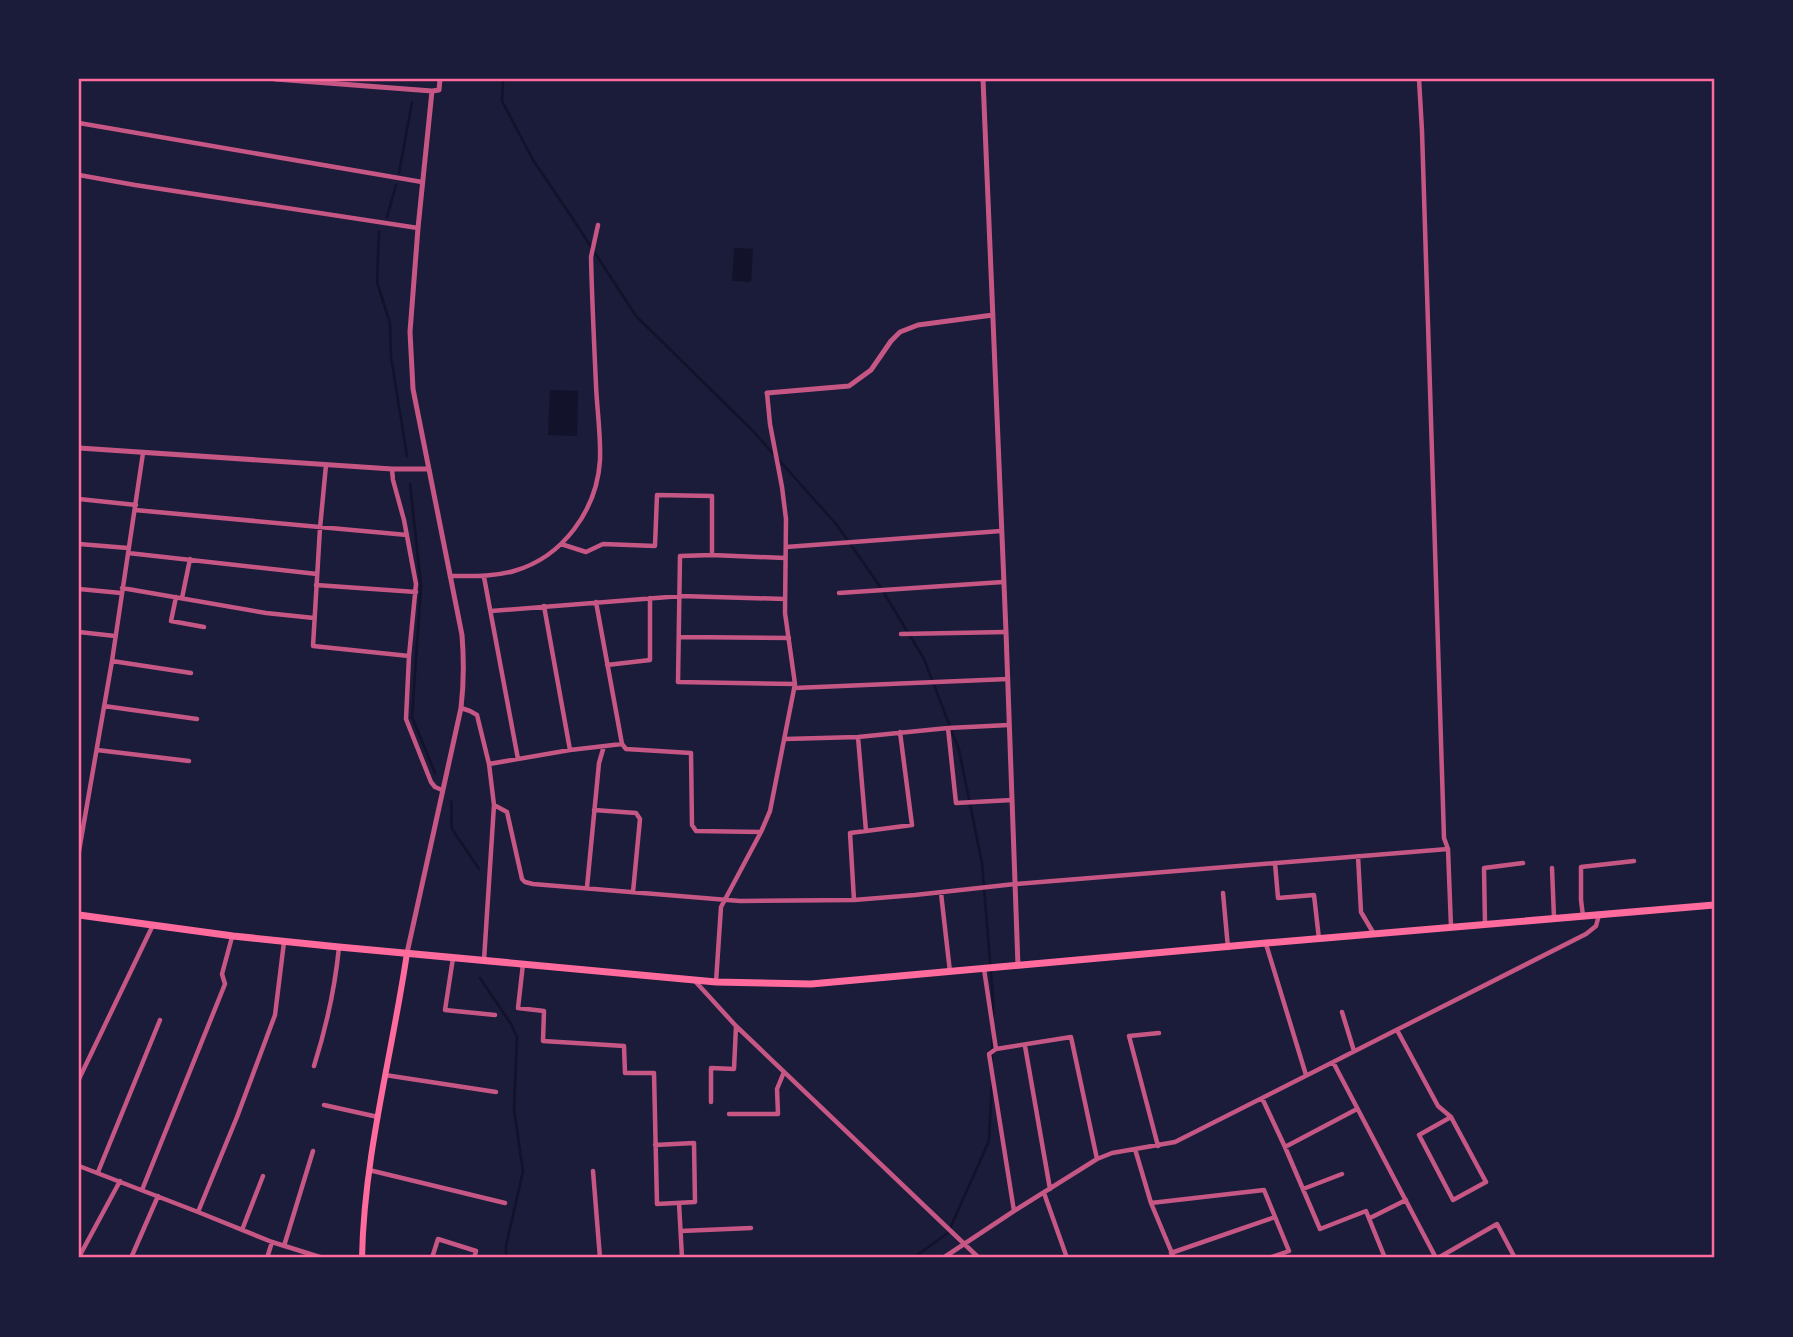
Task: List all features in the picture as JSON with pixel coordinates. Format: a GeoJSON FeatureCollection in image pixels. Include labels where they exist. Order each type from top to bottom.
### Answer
{"type":"FeatureCollection","features":[{"type":"Feature","properties":{"kind":"highway"},"geometry":{"type":"LineString","coordinates":[[79,915],[284,942],[716,982],[811,984],[1714,905]]}},
{"type":"Feature","properties":{"kind":"main road"},"geometry":{"type":"LineString","coordinates":[[362,1258],[368,1170],[407,953]]}},
{"type":"Feature","properties":{"kind":"street"},"geometry":{"type":"LineString","coordinates":[[275,79],[432,90],[439,90],[440,79]]}},
{"type":"Feature","properties":{"kind":"street"},"geometry":{"type":"LineString","coordinates":[[983,79],[1018,966]]}},
{"type":"Feature","properties":{"kind":"street"},"geometry":{"type":"LineString","coordinates":[[1419,79],[1444,838],[1448,849],[1451,928]]}},
{"type":"Feature","properties":{"kind":"street"},"geometry":{"type":"LineString","coordinates":[[407,953],[461,708],[464,664],[462,635],[413,389],[411,356],[410,332],[418,228],[432,90]]}},
{"type":"Feature","properties":{"kind":"street"},"geometry":{"type":"LineString","coordinates":[[79,123],[422,182]]}},
{"type":"Feature","properties":{"kind":"street"},"geometry":{"type":"LineString","coordinates":[[79,175],[135,186],[418,228]]}},
{"type":"Feature","properties":{"kind":"street"},"geometry":{"type":"LineString","coordinates":[[450,576],[484,577],[515,571],[534,562],[561,544],[582,519],[590,504],[600,460],[591,257],[598,225]]}},
{"type":"Feature","properties":{"kind":"street"},"geometry":{"type":"LineString","coordinates":[[716,982],[721,907],[770,811],[795,686],[785,599],[786,519],[767,393],[849,386],[871,370],[891,341],[908,328],[993,316]]}},
{"type":"Feature","properties":{"kind":"street"},"geometry":{"type":"LineString","coordinates":[[79,448],[392,469],[428,469]]}},
{"type":"Feature","properties":{"kind":"street"},"geometry":{"type":"LineString","coordinates":[[79,851],[112,661],[143,453]]}},
{"type":"Feature","properties":{"kind":"street"},"geometry":{"type":"LineString","coordinates":[[326,465],[313,646],[409,656]]}},
{"type":"Feature","properties":{"kind":"street"},"geometry":{"type":"LineString","coordinates":[[392,469],[416,584],[406,719],[431,782],[442,790]]}},
{"type":"Feature","properties":{"kind":"street"},"geometry":{"type":"LineString","coordinates":[[561,544],[586,552],[603,544],[654,546],[657,495],[712,496],[712,555]]}},
{"type":"Feature","properties":{"kind":"street"},"geometry":{"type":"LineString","coordinates":[[79,499],[320,528],[407,535]]}},
{"type":"Feature","properties":{"kind":"street"},"geometry":{"type":"LineString","coordinates":[[785,547],[1001,531]]}},
{"type":"Feature","properties":{"kind":"street"},"geometry":{"type":"LineString","coordinates":[[79,544],[317,574]]}},
{"type":"Feature","properties":{"kind":"street"},"geometry":{"type":"LineString","coordinates":[[785,558],[680,556],[678,682],[795,686],[1007,679]]}},
{"type":"Feature","properties":{"kind":"street"},"geometry":{"type":"LineString","coordinates":[[182,598],[190,559]]}},
{"type":"Feature","properties":{"kind":"street"},"geometry":{"type":"LineString","coordinates":[[484,577],[518,759]]}},
{"type":"Feature","properties":{"kind":"street"},"geometry":{"type":"LineString","coordinates":[[839,593],[1003,582]]}},
{"type":"Feature","properties":{"kind":"street"},"geometry":{"type":"LineString","coordinates":[[316,585],[416,592]]}},
{"type":"Feature","properties":{"kind":"street"},"geometry":{"type":"LineString","coordinates":[[79,589],[122,590],[314,618]]}},
{"type":"Feature","properties":{"kind":"street"},"geometry":{"type":"LineString","coordinates":[[491,611],[681,596],[785,599]]}},
{"type":"Feature","properties":{"kind":"street"},"geometry":{"type":"LineString","coordinates":[[176,597],[171,621],[204,627]]}},
{"type":"Feature","properties":{"kind":"street"},"geometry":{"type":"LineString","coordinates":[[607,665],[650,660],[650,598]]}},
{"type":"Feature","properties":{"kind":"street"},"geometry":{"type":"LineString","coordinates":[[596,602],[625,749],[691,754],[692,825],[696,831],[761,832]]}},
{"type":"Feature","properties":{"kind":"street"},"geometry":{"type":"LineString","coordinates":[[544,606],[570,750]]}},
{"type":"Feature","properties":{"kind":"street"},"geometry":{"type":"LineString","coordinates":[[79,632],[115,636]]}},
{"type":"Feature","properties":{"kind":"street"},"geometry":{"type":"LineString","coordinates":[[901,634],[1006,632]]}},
{"type":"Feature","properties":{"kind":"street"},"geometry":{"type":"LineString","coordinates":[[680,637],[789,638]]}},
{"type":"Feature","properties":{"kind":"street"},"geometry":{"type":"LineString","coordinates":[[112,661],[191,673]]}},
{"type":"Feature","properties":{"kind":"street"},"geometry":{"type":"LineString","coordinates":[[104,706],[197,719]]}},
{"type":"Feature","properties":{"kind":"street"},"geometry":{"type":"LineString","coordinates":[[461,708],[477,715],[489,764],[495,805],[484,960]]}},
{"type":"Feature","properties":{"kind":"street"},"geometry":{"type":"LineString","coordinates":[[785,739],[858,737],[1009,725]]}},
{"type":"Feature","properties":{"kind":"street"},"geometry":{"type":"LineString","coordinates":[[948,728],[956,803],[1012,800]]}},
{"type":"Feature","properties":{"kind":"street"},"geometry":{"type":"LineString","coordinates":[[854,900],[850,832],[912,825],[900,732]]}},
{"type":"Feature","properties":{"kind":"street"},"geometry":{"type":"LineString","coordinates":[[858,737],[866,831]]}},
{"type":"Feature","properties":{"kind":"street"},"geometry":{"type":"LineString","coordinates":[[489,764],[622,744]]}},
{"type":"Feature","properties":{"kind":"street"},"geometry":{"type":"LineString","coordinates":[[587,887],[599,763],[604,746]]}},
{"type":"Feature","properties":{"kind":"street"},"geometry":{"type":"LineString","coordinates":[[97,750],[190,761]]}},
{"type":"Feature","properties":{"kind":"street"},"geometry":{"type":"LineString","coordinates":[[495,805],[507,812],[522,879],[525,882],[740,901],[854,900],[1015,884],[1448,849]]}},
{"type":"Feature","properties":{"kind":"street"},"geometry":{"type":"LineString","coordinates":[[594,810],[636,813],[640,819],[633,892]]}},
{"type":"Feature","properties":{"kind":"street"},"geometry":{"type":"LineString","coordinates":[[1358,856],[1361,912],[1374,934]]}},
{"type":"Feature","properties":{"kind":"street"},"geometry":{"type":"LineString","coordinates":[[1584,917],[1581,867],[1634,861]]}},
{"type":"Feature","properties":{"kind":"street"},"geometry":{"type":"LineString","coordinates":[[1275,863],[1278,898],[1314,895],[1320,939]]}},
{"type":"Feature","properties":{"kind":"street"},"geometry":{"type":"LineString","coordinates":[[1485,924],[1484,868],[1523,863]]}},
{"type":"Feature","properties":{"kind":"street"},"geometry":{"type":"LineString","coordinates":[[1552,867],[1554,919]]}},
{"type":"Feature","properties":{"kind":"street"},"geometry":{"type":"LineString","coordinates":[[941,893],[950,971]]}},
{"type":"Feature","properties":{"kind":"street"},"geometry":{"type":"LineString","coordinates":[[1223,893],[1228,947]]}},
{"type":"Feature","properties":{"kind":"street"},"geometry":{"type":"LineString","coordinates":[[947,1257],[1097,1159],[1112,1153],[1175,1142],[1586,934],[1596,926],[1599,915]]}},
{"type":"Feature","properties":{"kind":"street"},"geometry":{"type":"LineString","coordinates":[[79,1079],[154,925]]}},
{"type":"Feature","properties":{"kind":"street"},"geometry":{"type":"LineString","coordinates":[[142,1190],[225,985],[222,974],[233,936]]}},
{"type":"Feature","properties":{"kind":"street"},"geometry":{"type":"LineString","coordinates":[[198,1212],[275,1015],[284,942]]}},
{"type":"Feature","properties":{"kind":"street"},"geometry":{"type":"LineString","coordinates":[[1266,943],[1306,1075]]}},
{"type":"Feature","properties":{"kind":"street"},"geometry":{"type":"LineString","coordinates":[[314,1066],[337,969],[339,947]]}},
{"type":"Feature","properties":{"kind":"street"},"geometry":{"type":"LineString","coordinates":[[453,957],[446,1010],[495,1015]]}},
{"type":"Feature","properties":{"kind":"street"},"geometry":{"type":"LineString","coordinates":[[523,963],[518,1008],[544,1011],[543,1041],[624,1046],[625,1073],[654,1073],[655,1145],[657,1203],[695,1202],[694,1143],[655,1145]]}},
{"type":"Feature","properties":{"kind":"street"},"geometry":{"type":"LineString","coordinates":[[984,969],[996,1049]]}},
{"type":"Feature","properties":{"kind":"street"},"geometry":{"type":"LineString","coordinates":[[694,979],[736,1026],[979,1258]]}},
{"type":"Feature","properties":{"kind":"street"},"geometry":{"type":"LineString","coordinates":[[1342,1012],[1354,1051]]}},
{"type":"Feature","properties":{"kind":"street"},"geometry":{"type":"LineString","coordinates":[[98,1172],[160,1020]]}},
{"type":"Feature","properties":{"kind":"street"},"geometry":{"type":"LineString","coordinates":[[711,1102],[711,1068],[734,1069],[736,1026]]}},
{"type":"Feature","properties":{"kind":"street"},"geometry":{"type":"LineString","coordinates":[[1397,1030],[1438,1106],[1451,1117],[1486,1182],[1453,1200],[1419,1135],[1451,1117]]}},
{"type":"Feature","properties":{"kind":"street"},"geometry":{"type":"LineString","coordinates":[[1158,1146],[1129,1036],[1159,1033]]}},
{"type":"Feature","properties":{"kind":"street"},"geometry":{"type":"LineString","coordinates":[[1014,1211],[989,1054],[996,1049],[1071,1037],[1097,1159]]}},
{"type":"Feature","properties":{"kind":"street"},"geometry":{"type":"LineString","coordinates":[[1025,1046],[1050,1189]]}},
{"type":"Feature","properties":{"kind":"street"},"geometry":{"type":"LineString","coordinates":[[1333,1062],[1437,1258],[1497,1224],[1515,1258]]}},
{"type":"Feature","properties":{"kind":"street"},"geometry":{"type":"LineString","coordinates":[[729,1114],[778,1114],[777,1089],[784,1072]]}},
{"type":"Feature","properties":{"kind":"street"},"geometry":{"type":"LineString","coordinates":[[385,1075],[496,1092]]}},
{"type":"Feature","properties":{"kind":"street"},"geometry":{"type":"LineString","coordinates":[[1262,1098],[1320,1229],[1366,1210],[1385,1258]]}},
{"type":"Feature","properties":{"kind":"street"},"geometry":{"type":"LineString","coordinates":[[324,1105],[377,1117]]}},
{"type":"Feature","properties":{"kind":"street"},"geometry":{"type":"LineString","coordinates":[[1285,1147],[1357,1109]]}},
{"type":"Feature","properties":{"kind":"street"},"geometry":{"type":"LineString","coordinates":[[1135,1149],[1151,1203],[1172,1256],[1275,1217]]}},
{"type":"Feature","properties":{"kind":"street"},"geometry":{"type":"LineString","coordinates":[[284,1246],[313,1151]]}},
{"type":"Feature","properties":{"kind":"street"},"geometry":{"type":"LineString","coordinates":[[79,1166],[272,1242],[323,1258]]}},
{"type":"Feature","properties":{"kind":"street"},"geometry":{"type":"LineString","coordinates":[[368,1170],[505,1203]]}},
{"type":"Feature","properties":{"kind":"street"},"geometry":{"type":"LineString","coordinates":[[593,1171],[600,1258]]}},
{"type":"Feature","properties":{"kind":"street"},"geometry":{"type":"LineString","coordinates":[[1303,1189],[1342,1174]]}},
{"type":"Feature","properties":{"kind":"street"},"geometry":{"type":"LineString","coordinates":[[242,1230],[263,1176]]}},
{"type":"Feature","properties":{"kind":"street"},"geometry":{"type":"LineString","coordinates":[[79,1257],[120,1181]]}},
{"type":"Feature","properties":{"kind":"street"},"geometry":{"type":"LineString","coordinates":[[1151,1203],[1264,1191],[1289,1251],[1269,1258]]}},
{"type":"Feature","properties":{"kind":"street"},"geometry":{"type":"LineString","coordinates":[[1044,1193],[1067,1258]]}},
{"type":"Feature","properties":{"kind":"street"},"geometry":{"type":"LineString","coordinates":[[131,1258],[158,1196]]}},
{"type":"Feature","properties":{"kind":"street"},"geometry":{"type":"LineString","coordinates":[[1370,1218],[1406,1200]]}},
{"type":"Feature","properties":{"kind":"street"},"geometry":{"type":"LineString","coordinates":[[679,1203],[682,1258]]}},
{"type":"Feature","properties":{"kind":"street"},"geometry":{"type":"LineString","coordinates":[[681,1231],[751,1228]]}},
{"type":"Feature","properties":{"kind":"street"},"geometry":{"type":"LineString","coordinates":[[432,1258],[438,1239],[476,1251],[474,1258]]}},
{"type":"Feature","properties":{"kind":"street"},"geometry":{"type":"LineString","coordinates":[[267,1258],[272,1242]]}},
{"type":"Feature","properties":{"kind":"shaded area"},"geometry":{"type":"Polygon","coordinates":[[[734,248],[753,249],[751,282],[732,281],[734,248]]]}},
{"type":"Feature","properties":{"kind":"shaded area"},"geometry":{"type":"Polygon","coordinates":[[[550,390],[578,391],[577,436],[548,435],[550,390]]]}},
{"type":"Feature","properties":{"kind":"waterway"},"geometry":{"type":"LineString","coordinates":[[503,79],[502,101],[533,160],[636,316],[752,430],[837,525],[881,588],[924,659],[959,750],[982,863],[993,1016]]}},
{"type":"Feature","properties":{"kind":"waterway"},"geometry":{"type":"LineString","coordinates":[[399,173],[412,102]]}},
{"type":"Feature","properties":{"kind":"waterway"},"geometry":{"type":"LineString","coordinates":[[387,217],[396,185]]}},
{"type":"Feature","properties":{"kind":"waterway"},"geometry":{"type":"LineString","coordinates":[[379,232],[377,282],[390,323],[391,357],[407,456]]}},
{"type":"Feature","properties":{"kind":"waterway"},"geometry":{"type":"LineString","coordinates":[[410,484],[421,586],[412,717],[435,773]]}},
{"type":"Feature","properties":{"kind":"waterway"},"geometry":{"type":"LineString","coordinates":[[451,801],[452,829],[479,869]]}},
{"type":"Feature","properties":{"kind":"waterway"},"geometry":{"type":"LineString","coordinates":[[480,978],[517,1037],[514,1109],[523,1171],[506,1246],[506,1258]]}},
{"type":"Feature","properties":{"kind":"waterway"},"geometry":{"type":"LineString","coordinates":[[992,1040],[992,1062]]}},
{"type":"Feature","properties":{"kind":"waterway"},"geometry":{"type":"LineString","coordinates":[[913,1258],[948,1233],[989,1141],[992,1082]]}}]}
